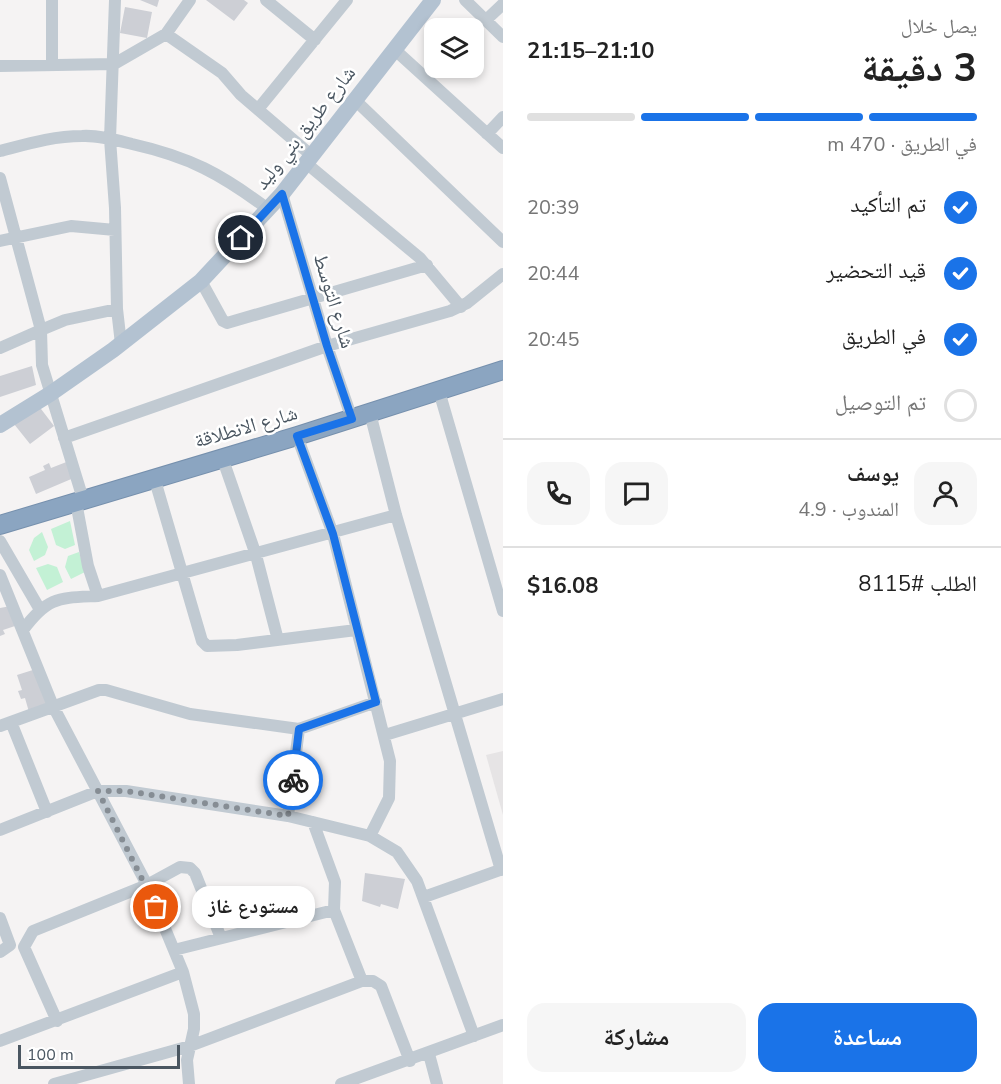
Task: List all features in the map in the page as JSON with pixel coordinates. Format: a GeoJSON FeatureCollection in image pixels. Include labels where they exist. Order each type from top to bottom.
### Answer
{"type":"FeatureCollection","features":[{"type":"Feature","properties":{"kind":"highway","name":"شارع الانطلاقة"},"geometry":{"type":"LineString","coordinates":[[0,528],[154,477],[297,436],[503,370]]}},
{"type":"Feature","properties":{"kind":"main road","name":"شارع طريق بني وليد"},"geometry":{"type":"LineString","coordinates":[[0,424],[50,394],[121,344],[201,281],[282,194],[433,0]]}},
{"type":"Feature","properties":{"kind":"street"},"geometry":{"type":"LineString","coordinates":[[52,0],[52,63]]}},
{"type":"Feature","properties":{"kind":"street"},"geometry":{"type":"LineString","coordinates":[[115,0],[110,139],[117,309],[121,344]]}},
{"type":"Feature","properties":{"kind":"street"},"geometry":{"type":"LineString","coordinates":[[0,66],[52,63],[114,64],[166,34],[189,0]]}},
{"type":"Feature","properties":{"kind":"street"},"geometry":{"type":"LineString","coordinates":[[266,0],[315,40]]}},
{"type":"Feature","properties":{"kind":"street"},"geometry":{"type":"LineString","coordinates":[[259,108],[347,0]]}},
{"type":"Feature","properties":{"kind":"street"},"geometry":{"type":"LineString","coordinates":[[465,0],[503,37]]}},
{"type":"Feature","properties":{"kind":"street"},"geometry":{"type":"LineString","coordinates":[[486,20],[503,4]]}},
{"type":"Feature","properties":{"kind":"street"},"geometry":{"type":"LineString","coordinates":[[166,34],[199,55],[259,108],[308,159],[427,265],[461,306]]}},
{"type":"Feature","properties":{"kind":"street"},"geometry":{"type":"LineString","coordinates":[[394,49],[503,148]]}},
{"type":"Feature","properties":{"kind":"street"},"geometry":{"type":"LineString","coordinates":[[355,100],[503,242]]}},
{"type":"Feature","properties":{"kind":"street"},"geometry":{"type":"LineString","coordinates":[[487,134],[503,117]]}},
{"type":"Feature","properties":{"kind":"street"},"geometry":{"type":"LineString","coordinates":[[0,151],[45,139],[83,136],[110,139],[166,151],[197,163],[232,182],[268,209]]}},
{"type":"Feature","properties":{"kind":"street"},"geometry":{"type":"LineString","coordinates":[[0,178],[41,330],[42,365],[80,501],[88,566],[98,596]]}},
{"type":"Feature","properties":{"kind":"street","name":"شارع التوسط"},"geometry":{"type":"LineString","coordinates":[[282,194],[312,298],[352,419]]}},
{"type":"Feature","properties":{"kind":"street"},"geometry":{"type":"LineString","coordinates":[[0,241],[71,226],[115,230]]}},
{"type":"Feature","properties":{"kind":"street"},"geometry":{"type":"LineString","coordinates":[[201,281],[223,321],[227,323],[427,265]]}},
{"type":"Feature","properties":{"kind":"street"},"geometry":{"type":"LineString","coordinates":[[64,438],[327,346],[461,306],[503,274]]}},
{"type":"Feature","properties":{"kind":"street"},"geometry":{"type":"LineString","coordinates":[[0,348],[65,320],[117,309]]}},
{"type":"Feature","properties":{"kind":"street"},"geometry":{"type":"LineString","coordinates":[[439,391],[503,611]]}},
{"type":"Feature","properties":{"kind":"street"},"geometry":{"type":"LineString","coordinates":[[370,413],[396,515],[502,869],[424,897]]}},
{"type":"Feature","properties":{"kind":"street"},"geometry":{"type":"LineString","coordinates":[[297,436],[333,534],[390,761],[389,798],[370,836]]}},
{"type":"Feature","properties":{"kind":"street"},"geometry":{"type":"LineString","coordinates":[[222,457],[256,555],[278,640]]}},
{"type":"Feature","properties":{"kind":"street"},"geometry":{"type":"LineString","coordinates":[[154,477],[202,642],[207,646],[356,630]]}},
{"type":"Feature","properties":{"kind":"street"},"geometry":{"type":"LineString","coordinates":[[23,630],[39,608],[56,600],[98,596],[182,575],[396,515]]}},
{"type":"Feature","properties":{"kind":"street"},"geometry":{"type":"LineString","coordinates":[[0,528],[39,608]]}},
{"type":"Feature","properties":{"kind":"street"},"geometry":{"type":"LineString","coordinates":[[0,575],[53,706],[147,885],[183,972],[194,1014],[186,1072],[189,1084]]}},
{"type":"Feature","properties":{"kind":"street"},"geometry":{"type":"LineString","coordinates":[[47,812],[6,724],[53,706],[106,690],[190,714],[299,729],[376,702]]}},
{"type":"Feature","properties":{"kind":"street"},"geometry":{"type":"LineString","coordinates":[[385,735],[503,699]]}},
{"type":"Feature","properties":{"kind":"street"},"geometry":{"type":"LineString","coordinates":[[288,816],[299,729]]}},
{"type":"Feature","properties":{"kind":"street"},"geometry":{"type":"LineString","coordinates":[[0,830],[98,791],[126,791],[288,816],[370,836],[397,852],[409,867],[424,897],[474,1036]]}},
{"type":"Feature","properties":{"kind":"street"},"geometry":{"type":"LineString","coordinates":[[313,822],[335,882],[334,910],[362,981]]}},
{"type":"Feature","properties":{"kind":"street"},"geometry":{"type":"LineString","coordinates":[[57,1021],[24,947],[33,931],[147,885],[180,867],[190,868],[195,873],[221,938]]}},
{"type":"Feature","properties":{"kind":"street"},"geometry":{"type":"LineString","coordinates":[[174,950],[334,910]]}},
{"type":"Feature","properties":{"kind":"street"},"geometry":{"type":"LineString","coordinates":[[0,918],[10,945],[0,952]]}},
{"type":"Feature","properties":{"kind":"street"},"geometry":{"type":"LineString","coordinates":[[0,1041],[183,972]]}},
{"type":"Feature","properties":{"kind":"street"},"geometry":{"type":"LineString","coordinates":[[54,1084],[190,1046],[362,981],[373,981],[381,986],[410,1061]]}},
{"type":"Feature","properties":{"kind":"street"},"geometry":{"type":"LineString","coordinates":[[341,1084],[410,1061],[503,1025]]}},
{"type":"Feature","properties":{"kind":"street"},"geometry":{"type":"LineString","coordinates":[[429,1054],[437,1084]]}},
{"type":"Feature","properties":{"kind":"shaded area"},"geometry":{"type":"Polygon","coordinates":[[[503,751],[503,815],[486,755],[503,751]]]}},
{"type":"Feature","properties":{"kind":"green space"},"geometry":{"type":"Polygon","coordinates":[[[70,521],[75,545],[65,549],[56,545],[51,529],[70,521]]]}},
{"type":"Feature","properties":{"kind":"green space"},"geometry":{"type":"Polygon","coordinates":[[[42,532],[48,547],[45,555],[34,561],[29,550],[34,538],[42,532]]]}},
{"type":"Feature","properties":{"kind":"green space"},"geometry":{"type":"Polygon","coordinates":[[[79,552],[85,572],[71,579],[65,567],[68,556],[79,552]]]}},
{"type":"Feature","properties":{"kind":"green space"},"geometry":{"type":"Polygon","coordinates":[[[48,564],[57,567],[63,582],[47,590],[36,568],[48,564]]]}},
{"type":"Feature","properties":{"kind":"building"},"geometry":{"type":"Polygon","coordinates":[[[140,0],[159,0],[157,7],[140,0]]]}},
{"type":"Feature","properties":{"kind":"building"},"geometry":{"type":"Polygon","coordinates":[[[206,0],[244,0],[248,3],[234,21],[206,0]]]}},
{"type":"Feature","properties":{"kind":"building"},"geometry":{"type":"Polygon","coordinates":[[[125,7],[152,12],[147,38],[120,33],[125,7]]]}},
{"type":"Feature","properties":{"kind":"building"},"geometry":{"type":"Polygon","coordinates":[[[32,366],[36,385],[0,397],[0,376],[32,366]]]}},
{"type":"Feature","properties":{"kind":"building"},"geometry":{"type":"Polygon","coordinates":[[[38,405],[54,426],[30,444],[14,424],[38,405]]]}},
{"type":"Feature","properties":{"kind":"building"},"geometry":{"type":"Polygon","coordinates":[[[69,461],[76,477],[36,494],[29,477],[45,470],[43,466],[49,463],[51,468],[69,461]]]}},
{"type":"Feature","properties":{"kind":"building"},"geometry":{"type":"Polygon","coordinates":[[[11,606],[18,625],[3,630],[5,634],[0,636],[0,608],[11,606]]]}},
{"type":"Feature","properties":{"kind":"building"},"geometry":{"type":"Polygon","coordinates":[[[36,669],[49,705],[29,712],[25,698],[21,699],[18,691],[22,690],[17,675],[36,669]]]}},
{"type":"Feature","properties":{"kind":"building"},"geometry":{"type":"Polygon","coordinates":[[[365,873],[405,879],[398,909],[381,904],[380,907],[362,901],[365,873]]]}},
{"type":"Feature","properties":{"kind":"way so far"},"geometry":{"type":"LineString","coordinates":[[156,907],[98,791],[126,791],[288,816],[293,780]]}},
{"type":"Feature","properties":{"kind":"place","name":"مستودع غاز"},"geometry":{"type":"Point","coordinates":[156,907]}},
{"type":"Feature","properties":{"kind":"route"},"geometry":{"type":"LineString","coordinates":[[241,238],[282,194],[327,346],[352,419],[297,436],[333,534],[376,702],[299,729],[293,780]]}}]}
